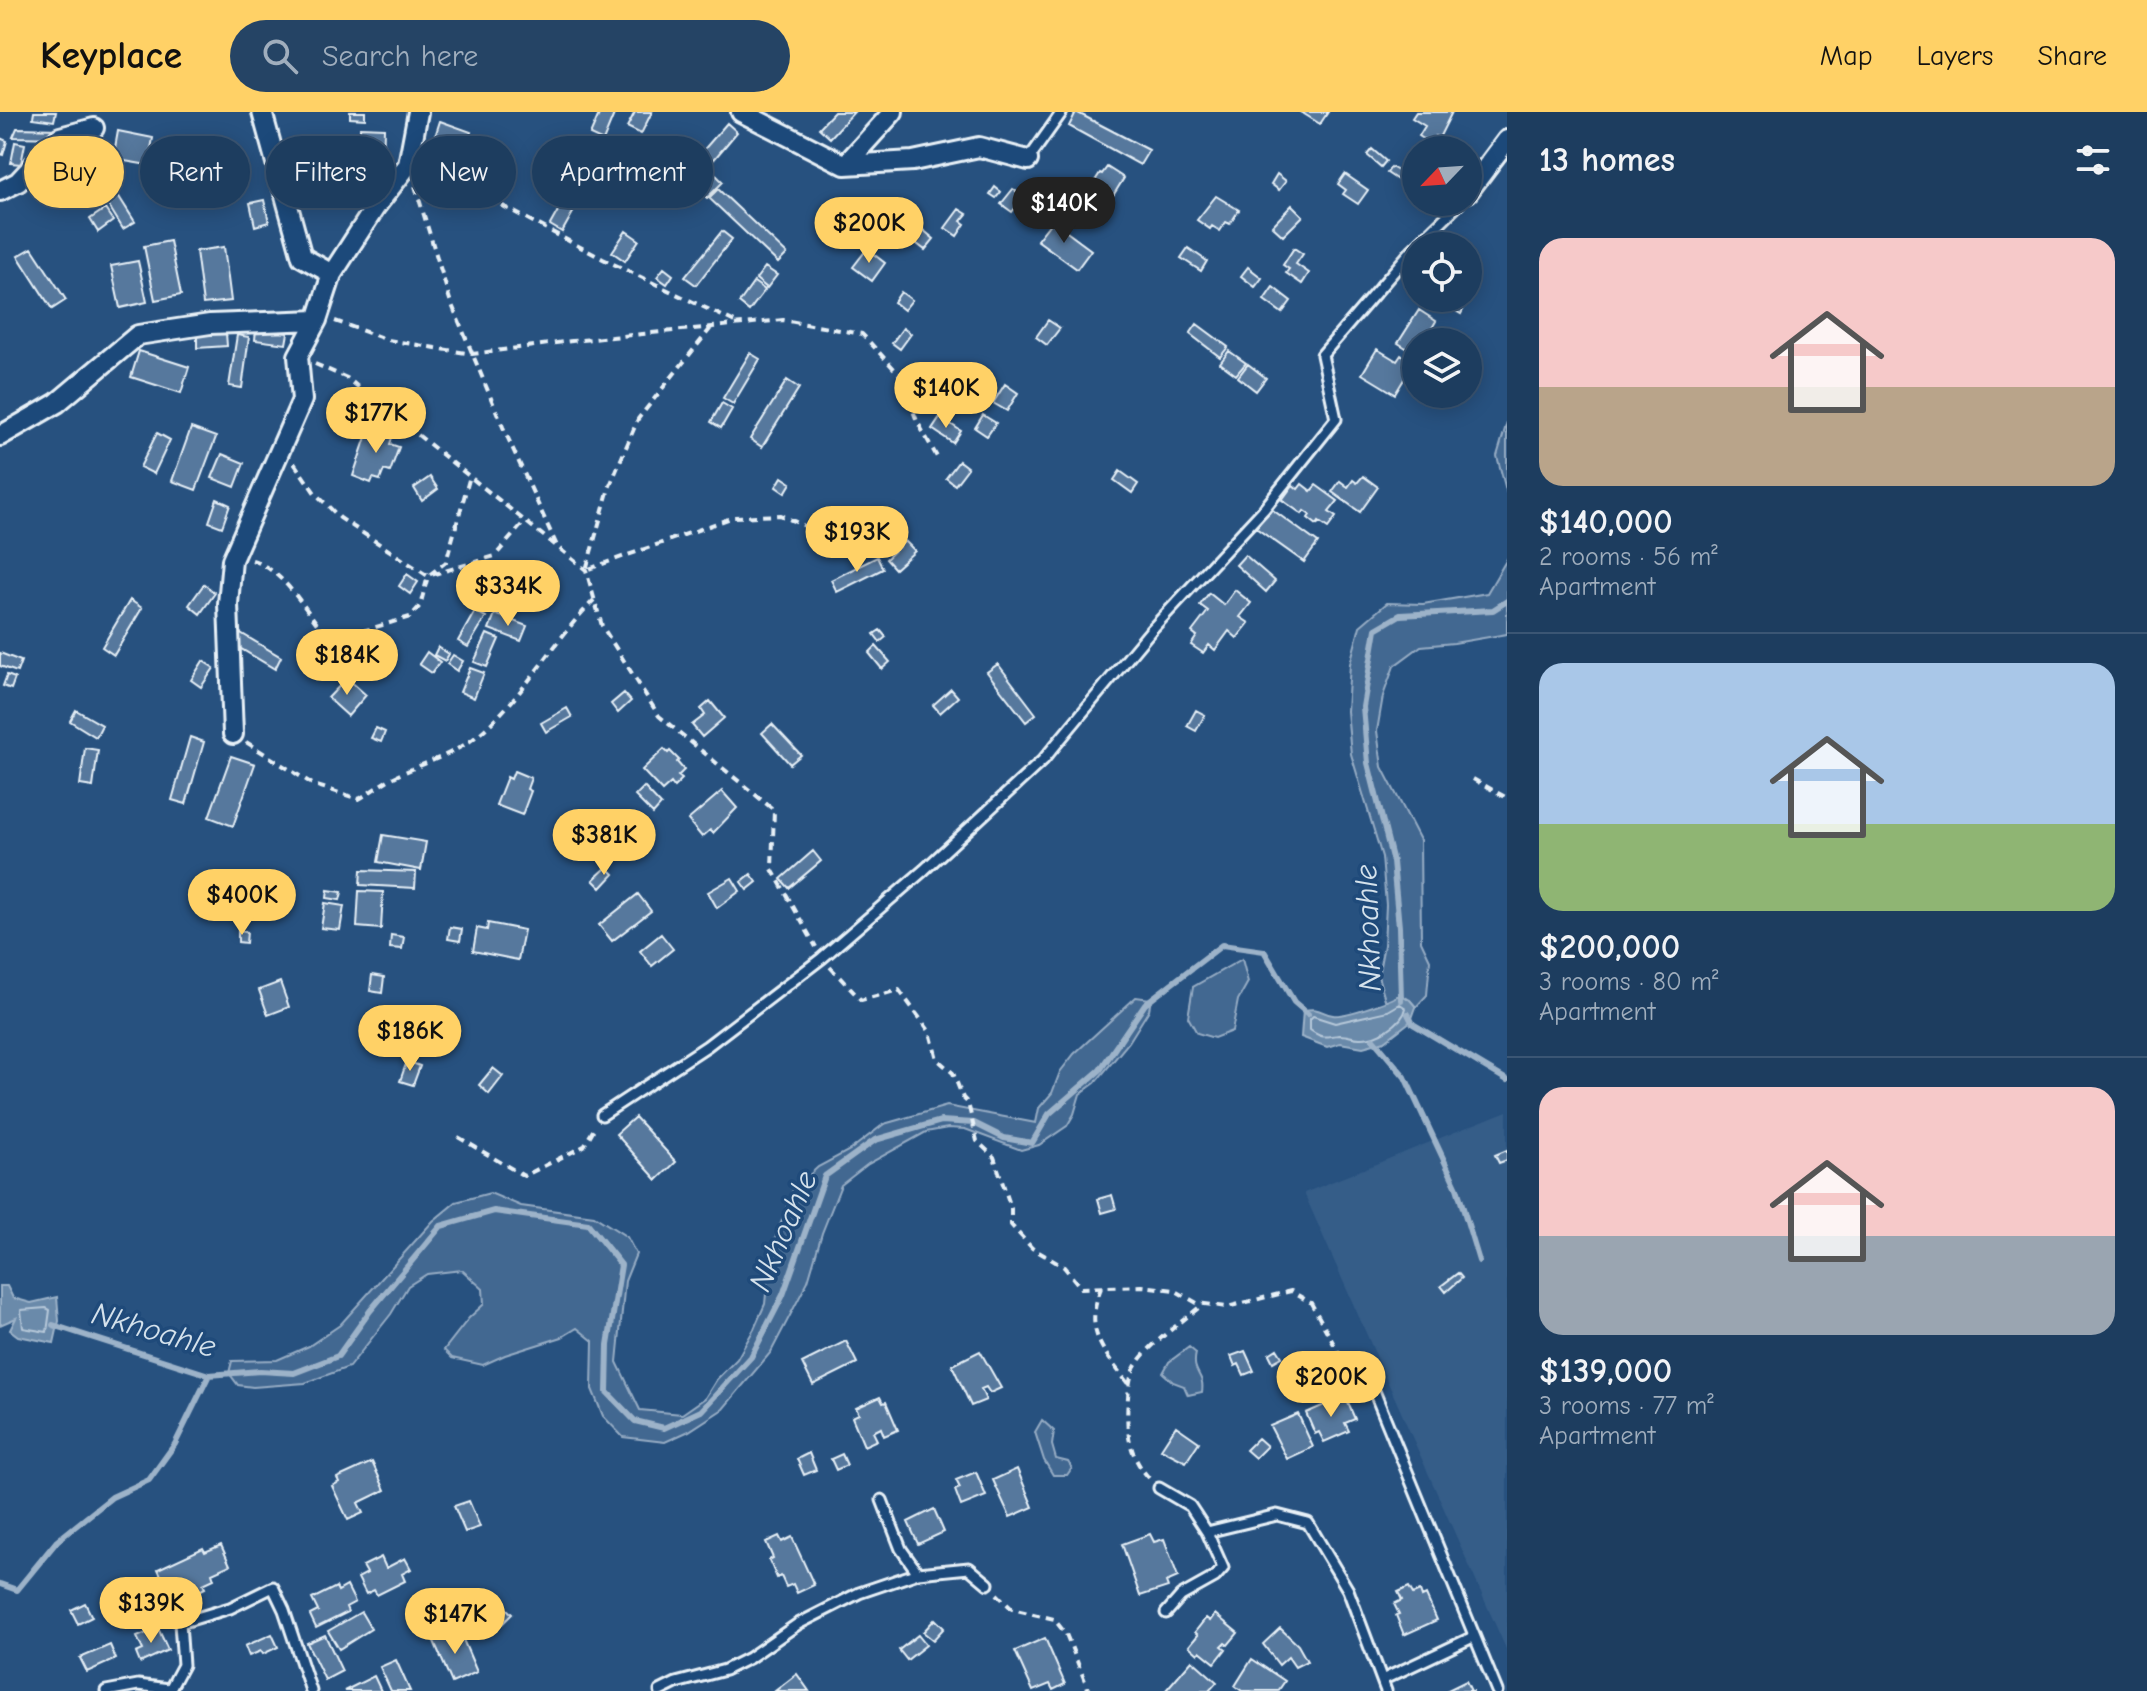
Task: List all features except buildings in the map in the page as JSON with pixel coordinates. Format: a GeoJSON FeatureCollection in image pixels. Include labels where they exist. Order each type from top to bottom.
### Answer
{"type":"FeatureCollection","features":[{"type":"Feature","properties":{"kind":"street"},"geometry":{"type":"LineString","coordinates":[[262,112],[302,257],[332,274]]}},
{"type":"Feature","properties":{"kind":"street"},"geometry":{"type":"LineString","coordinates":[[233,734],[228,604],[234,556],[302,400],[298,356],[317,320],[332,274],[376,206],[408,165],[418,112]]}},
{"type":"Feature","properties":{"kind":"street"},"geometry":{"type":"LineString","coordinates":[[741,112],[845,165],[913,161],[979,147],[1028,160]]}},
{"type":"Feature","properties":{"kind":"street"},"geometry":{"type":"LineString","coordinates":[[845,165],[893,112]]}},
{"type":"Feature","properties":{"kind":"street"},"geometry":{"type":"LineString","coordinates":[[0,191],[18,182],[60,137],[94,128]]}},
{"type":"Feature","properties":{"kind":"street"},"geometry":{"type":"LineString","coordinates":[[1482,173],[1507,140]]}},
{"type":"Feature","properties":{"kind":"street"},"geometry":{"type":"LineString","coordinates":[[0,436],[57,403],[138,335],[210,324],[317,320]]}},
{"type":"Feature","properties":{"kind":"lane"},"geometry":{"type":"LineString","coordinates":[[1028,160],[1062,112]]}},
{"type":"Feature","properties":{"kind":"lane"},"geometry":{"type":"LineString","coordinates":[[602,1115],[707,1046],[822,958],[924,870],[1043,760],[1152,629],[1264,509],[1336,419],[1322,355],[1413,249],[1446,216]]}},
{"type":"Feature","properties":{"kind":"lane"},"geometry":{"type":"LineString","coordinates":[[1374,1391],[1497,1691]]}},
{"type":"Feature","properties":{"kind":"lane"},"geometry":{"type":"LineString","coordinates":[[1159,1488],[1190,1506],[1207,1532],[1223,1568],[1215,1577],[1181,1596],[1166,1613]]}},
{"type":"Feature","properties":{"kind":"lane"},"geometry":{"type":"LineString","coordinates":[[882,1500],[901,1549],[918,1573]]}},
{"type":"Feature","properties":{"kind":"lane"},"geometry":{"type":"LineString","coordinates":[[1207,1532],[1277,1515],[1308,1523],[1348,1590],[1386,1691]]}},
{"type":"Feature","properties":{"kind":"lane"},"geometry":{"type":"LineString","coordinates":[[660,1691],[725,1670],[810,1618],[859,1593],[918,1573],[969,1568],[988,1584]]}},
{"type":"Feature","properties":{"kind":"lane"},"geometry":{"type":"LineString","coordinates":[[106,1691],[138,1685],[169,1690],[183,1665],[180,1623],[230,1608],[273,1587],[284,1610],[311,1691]]}},
{"type":"Feature","properties":{"kind":"lane"},"geometry":{"type":"LineString","coordinates":[[1382,1680],[1473,1637]]}},
{"type":"Feature","properties":{"kind":"path"},"geometry":{"type":"LineString","coordinates":[[408,165],[467,187],[603,259],[741,325]]}},
{"type":"Feature","properties":{"kind":"path"},"geometry":{"type":"LineString","coordinates":[[408,165],[450,300],[558,548]]}},
{"type":"Feature","properties":{"kind":"path"},"geometry":{"type":"LineString","coordinates":[[317,320],[329,319],[388,340],[472,354],[783,320],[862,334],[899,374],[917,421],[937,457]]}},
{"type":"Feature","properties":{"kind":"path"},"geometry":{"type":"LineString","coordinates":[[711,328],[638,419],[609,488],[586,570],[602,626],[659,716],[774,810],[772,869],[822,958],[861,1000],[899,990],[930,1032],[937,1059],[953,1073],[968,1103],[977,1141],[994,1157],[1011,1208],[1011,1225],[1032,1248],[1064,1267],[1081,1288],[1142,1286],[1174,1290],[1203,1304],[1227,1307],[1291,1291],[1311,1303],[1345,1364],[1374,1391]]}},
{"type":"Feature","properties":{"kind":"path"},"geometry":{"type":"LineString","coordinates":[[298,356],[347,378],[586,570]]}},
{"type":"Feature","properties":{"kind":"path"},"geometry":{"type":"LineString","coordinates":[[281,449],[315,493],[340,518],[428,576]]}},
{"type":"Feature","properties":{"kind":"path"},"geometry":{"type":"LineString","coordinates":[[234,556],[258,562],[282,581],[321,629],[366,630],[410,617],[420,606],[428,576],[446,562],[470,476]]}},
{"type":"Feature","properties":{"kind":"path"},"geometry":{"type":"LineString","coordinates":[[586,570],[734,517],[780,515],[807,527]]}},
{"type":"Feature","properties":{"kind":"path"},"geometry":{"type":"LineString","coordinates":[[428,576],[495,556],[525,521]]}},
{"type":"Feature","properties":{"kind":"path"},"geometry":{"type":"LineString","coordinates":[[233,734],[314,785],[359,799],[394,777],[428,764],[472,740],[511,703],[571,623],[594,600]]}},
{"type":"Feature","properties":{"kind":"path"},"geometry":{"type":"LineString","coordinates":[[1473,779],[1507,798]]}},
{"type":"Feature","properties":{"kind":"path"},"geometry":{"type":"LineString","coordinates":[[458,1137],[524,1176],[584,1146],[602,1115]]}},
{"type":"Feature","properties":{"kind":"path"},"geometry":{"type":"LineString","coordinates":[[1101,1288],[1094,1305],[1096,1340],[1129,1385]]}},
{"type":"Feature","properties":{"kind":"path"},"geometry":{"type":"LineString","coordinates":[[1159,1488],[1143,1471],[1130,1447],[1126,1428],[1129,1385],[1135,1367],[1157,1343],[1203,1304]]}},
{"type":"Feature","properties":{"kind":"path"},"geometry":{"type":"LineString","coordinates":[[988,1584],[1012,1609],[1054,1619],[1066,1634],[1089,1691]]}},
{"type":"Feature","properties":{"kind":"shaded area"},"geometry":{"type":"Polygon","coordinates":[[[1507,422],[1507,494],[1497,456],[1507,422]]]}},
{"type":"Feature","properties":{"kind":"shaded area"},"geometry":{"type":"Polygon","coordinates":[[[1507,559],[1507,634],[1421,646],[1394,666],[1383,696],[1377,731],[1382,767],[1420,840],[1421,941],[1430,960],[1427,995],[1416,1007],[1410,1000],[1386,1003],[1378,976],[1384,945],[1386,905],[1382,857],[1351,754],[1347,711],[1350,664],[1360,626],[1387,603],[1423,604],[1487,593],[1507,559]]]}},
{"type":"Feature","properties":{"kind":"shaded area"},"geometry":{"type":"Polygon","coordinates":[[[1242,959],[1248,982],[1238,1000],[1232,1031],[1214,1038],[1197,1033],[1188,1017],[1193,987],[1242,959]]]}},
{"type":"Feature","properties":{"kind":"shaded area"},"geometry":{"type":"Polygon","coordinates":[[[1136,997],[1151,999],[1149,1010],[1129,1042],[1095,1083],[1080,1094],[1067,1126],[1039,1145],[1021,1150],[965,1129],[926,1132],[868,1164],[841,1185],[808,1281],[771,1352],[723,1409],[665,1442],[623,1437],[603,1416],[592,1389],[593,1341],[577,1328],[562,1337],[483,1365],[452,1358],[444,1350],[484,1304],[483,1289],[462,1270],[427,1274],[408,1286],[391,1314],[349,1367],[305,1383],[253,1387],[238,1385],[229,1373],[232,1361],[277,1360],[309,1346],[340,1325],[433,1221],[456,1202],[490,1193],[521,1206],[594,1216],[627,1237],[636,1254],[625,1281],[617,1362],[640,1410],[682,1414],[705,1398],[717,1379],[737,1359],[754,1329],[765,1304],[770,1253],[793,1190],[818,1167],[850,1150],[884,1124],[947,1106],[1036,1123],[1039,1108],[1052,1093],[1060,1072],[1074,1054],[1136,997]]]}},
{"type":"Feature","properties":{"kind":"shaded area"},"geometry":{"type":"Polygon","coordinates":[[[1507,1111],[1507,1651],[1304,1193],[1507,1111]]]}},
{"type":"Feature","properties":{"kind":"shaded area"},"geometry":{"type":"Polygon","coordinates":[[[1189,1347],[1196,1353],[1195,1366],[1202,1381],[1202,1392],[1188,1395],[1184,1386],[1163,1373],[1169,1362],[1189,1347]]]}},
{"type":"Feature","properties":{"kind":"shaded area"},"geometry":{"type":"Polygon","coordinates":[[[1042,1420],[1054,1431],[1052,1445],[1056,1459],[1068,1462],[1072,1468],[1067,1475],[1053,1475],[1044,1460],[1035,1432],[1042,1420]]]}},
{"type":"Feature","properties":{"kind":"water"},"geometry":{"type":"Polygon","coordinates":[[[1400,994],[1416,1007],[1411,1021],[1385,1041],[1363,1047],[1340,1043],[1327,1047],[1301,1037],[1303,1010],[1314,1009],[1339,1015],[1367,1008],[1400,994]]]}},
{"type":"Feature","properties":{"kind":"water"},"geometry":{"type":"Polygon","coordinates":[[[0,1286],[7,1286],[13,1298],[31,1303],[57,1297],[59,1321],[54,1343],[18,1336],[10,1330],[16,1318],[0,1325],[0,1286]]]}},
{"type":"Feature","properties":{"kind":"waterway","name":"Nkhoahle"},"geometry":{"type":"LineString","coordinates":[[1401,1000],[1393,862],[1368,763],[1363,707],[1376,629],[1400,615],[1493,610],[1507,601]]}},
{"type":"Feature","properties":{"kind":"waterway","name":"Nkhoahle"},"geometry":{"type":"LineString","coordinates":[[53,1325],[209,1375],[260,1371],[294,1373],[338,1356],[370,1311],[441,1226],[494,1211],[588,1224],[621,1265],[608,1345],[607,1392],[635,1421],[664,1428],[701,1411],[751,1357],[783,1295],[825,1176],[875,1140],[941,1121],[974,1123],[1004,1138],[1032,1143],[1049,1114],[1100,1070],[1145,1004],[1222,945],[1264,951],[1294,1002],[1308,1014]]}},
{"type":"Feature","properties":{"kind":"waterway"},"geometry":{"type":"LineString","coordinates":[[1408,1014],[1413,1024],[1507,1080]]}},
{"type":"Feature","properties":{"kind":"waterway"},"geometry":{"type":"LineString","coordinates":[[1373,1039],[1405,1077],[1457,1188],[1479,1261]]}},
{"type":"Feature","properties":{"kind":"waterway"},"geometry":{"type":"LineString","coordinates":[[0,1584],[17,1590],[57,1541],[112,1497],[149,1480],[175,1444],[209,1375]]}}]}
